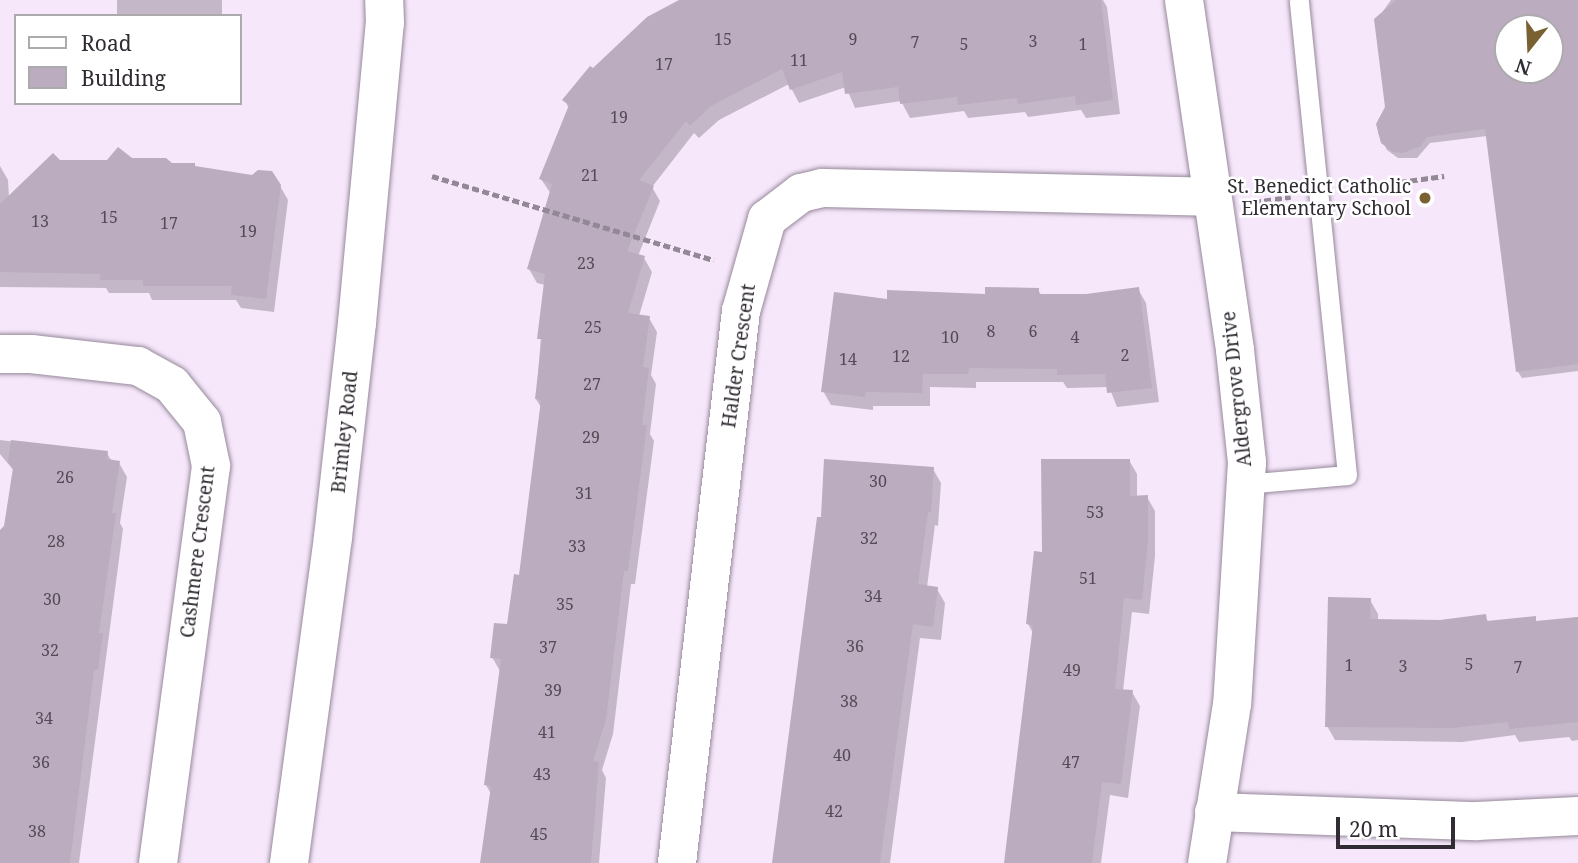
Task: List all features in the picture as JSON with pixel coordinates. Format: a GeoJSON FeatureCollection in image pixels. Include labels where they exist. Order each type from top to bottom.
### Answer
{"type":"FeatureCollection","features":[{"type":"Feature","properties":{"kind":"street","name":"Brimley Road"},"geometry":{"type":"LineString","coordinates":[[289,863],[333,537],[386,23],[384,0]]}},
{"type":"Feature","properties":{"kind":"street","name":"Aldergrove Drive"},"geometry":{"type":"LineString","coordinates":[[1184,0],[1235,350],[1247,462],[1232,704],[1207,863]]}},
{"type":"Feature","properties":{"kind":"street","name":"Halder Crescent"},"geometry":{"type":"LineString","coordinates":[[677,863],[741,311],[767,219],[802,193],[822,188],[1212,197]]}},
{"type":"Feature","properties":{"kind":"street","name":"Cashmere Crescent"},"geometry":{"type":"LineString","coordinates":[[0,354],[30,354],[138,366],[172,385],[202,422],[211,466],[158,863]]}},
{"type":"Feature","properties":{"kind":"street"},"geometry":{"type":"LineString","coordinates":[[1213,812],[1477,821],[1578,817]]}},
{"type":"Feature","properties":{"kind":"lane"},"geometry":{"type":"LineString","coordinates":[[1245,484],[1347,475],[1299,0]]}},
{"type":"Feature","properties":{"kind":"path"},"geometry":{"type":"LineString","coordinates":[[432,176],[751,271]]}},
{"type":"Feature","properties":{"kind":"building"},"geometry":{"type":"Polygon","coordinates":[[[679,0],[1101,0],[1113,100],[1076,105],[1075,96],[1018,104],[1017,98],[958,105],[957,97],[900,104],[898,87],[845,94],[842,72],[790,90],[782,69],[711,106],[690,126],[686,121],[639,180],[654,186],[627,251],[645,256],[628,313],[650,316],[643,367],[649,368],[642,425],[647,425],[628,571],[624,571],[606,720],[593,761],[599,762],[591,863],[480,863],[491,786],[484,785],[501,659],[490,658],[494,623],[507,624],[514,574],[519,575],[541,400],[535,399],[542,339],[537,339],[545,274],[527,269],[552,184],[539,179],[569,105],[562,100],[590,66],[593,68],[647,17],[679,0]]]}},
{"type":"Feature","properties":{"kind":"building"},"geometry":{"type":"Polygon","coordinates":[[[1396,0],[1578,0],[1578,364],[1516,372],[1485,129],[1427,137],[1421,146],[1403,153],[1393,152],[1381,143],[1376,124],[1385,107],[1374,19],[1396,0]]]}},
{"type":"Feature","properties":{"kind":"building"},"geometry":{"type":"Polygon","coordinates":[[[118,147],[132,158],[166,158],[172,163],[195,163],[195,166],[252,175],[258,170],[272,171],[281,185],[266,299],[231,295],[232,286],[143,286],[143,280],[100,280],[100,274],[0,272],[0,204],[53,153],[60,160],[107,160],[118,147]]]}},
{"type":"Feature","properties":{"kind":"building"},"geometry":{"type":"Polygon","coordinates":[[[985,287],[1039,288],[1039,294],[1086,294],[1139,287],[1152,388],[1107,393],[1105,374],[1057,375],[1057,369],[969,368],[968,374],[923,374],[922,393],[866,392],[865,397],[821,392],[834,292],[887,299],[887,290],[985,294],[985,287]]]}},
{"type":"Feature","properties":{"kind":"building"},"geometry":{"type":"Polygon","coordinates":[[[11,440],[108,451],[107,459],[120,461],[112,513],[116,513],[99,633],[103,633],[98,670],[94,670],[70,863],[0,863],[0,530],[4,526],[13,468],[8,462],[11,440]]]}},
{"type":"Feature","properties":{"kind":"building"},"geometry":{"type":"Polygon","coordinates":[[[824,459],[934,467],[931,512],[928,512],[918,584],[938,587],[933,627],[913,624],[880,863],[772,863],[817,517],[821,517],[824,459]]]}},
{"type":"Feature","properties":{"kind":"building"},"geometry":{"type":"Polygon","coordinates":[[[1041,459],[1130,459],[1130,496],[1148,495],[1148,540],[1142,600],[1124,598],[1115,689],[1133,690],[1121,784],[1102,782],[1092,863],[1004,863],[1033,625],[1026,624],[1034,551],[1042,552],[1041,459]]]}},
{"type":"Feature","properties":{"kind":"building"},"geometry":{"type":"Polygon","coordinates":[[[1328,597],[1371,598],[1370,619],[1440,620],[1486,614],[1487,621],[1536,616],[1536,621],[1578,617],[1578,722],[1509,729],[1508,722],[1453,728],[1325,727],[1328,597]]]}},
{"type":"Feature","properties":{"kind":"place","name":"St. Benedict Catholic Elementary School"},"geometry":{"type":"Point","coordinates":[1425,198]}}]}
